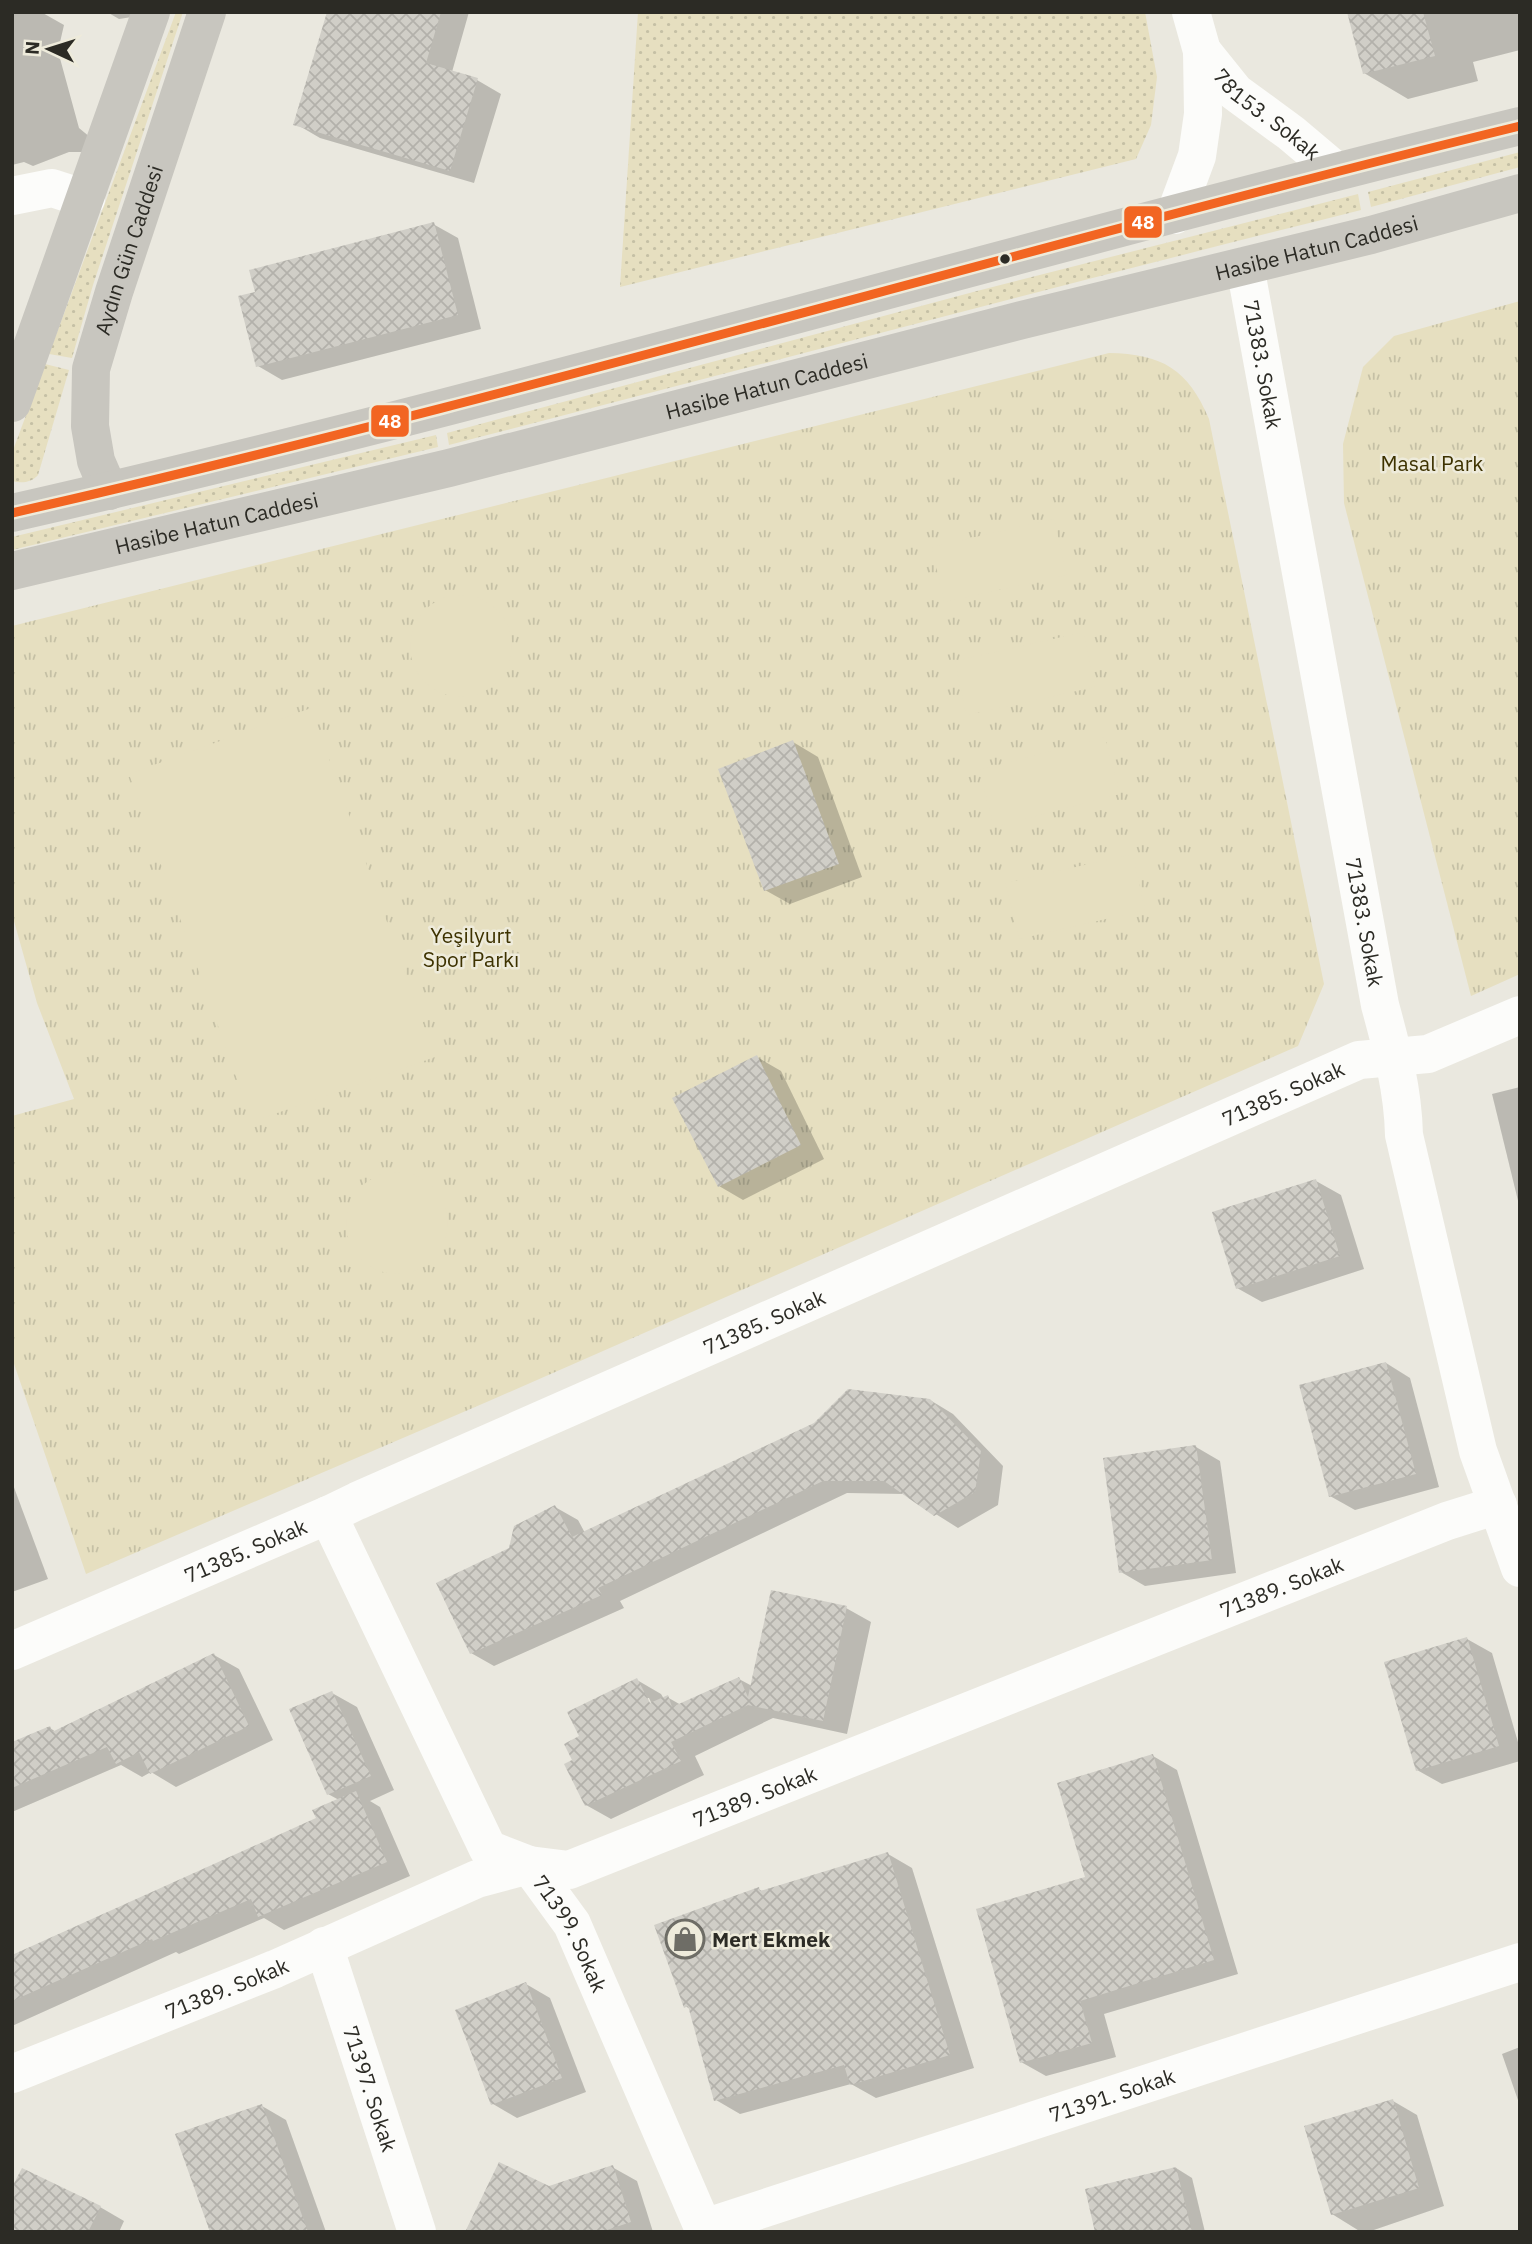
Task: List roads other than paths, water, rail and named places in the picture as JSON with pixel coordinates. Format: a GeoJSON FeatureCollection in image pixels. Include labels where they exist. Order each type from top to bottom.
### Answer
{"type":"FeatureCollection","features":[{"type":"Feature","properties":{"kind":"main road"},"geometry":{"type":"LineString","coordinates":[[12,403],[152,12]]}},
{"type":"Feature","properties":{"kind":"main road","name":"Aydın Gün Caddesi"},"geometry":{"type":"LineString","coordinates":[[109,491],[96,460],[90,426],[91,369],[118,279],[207,12]]}},
{"type":"Feature","properties":{"kind":"main road"},"geometry":{"type":"LineString","coordinates":[[12,513],[436,410],[1336,171],[1520,126]]}},
{"type":"Feature","properties":{"kind":"main road","name":"Hasibe Hatun Caddesi"},"geometry":{"type":"LineString","coordinates":[[12,570],[449,468],[1008,324],[1371,235],[1520,193]]}},
{"type":"Feature","properties":{"kind":"street","name":"78153. Sokak"},"geometry":{"type":"LineString","coordinates":[[1175,215],[1197,156],[1203,114],[1202,51],[1191,12]]}},
{"type":"Feature","properties":{"kind":"street","name":"78153. Sokak"},"geometry":{"type":"LineString","coordinates":[[1202,51],[1235,92],[1336,171]]}},
{"type":"Feature","properties":{"kind":"street"},"geometry":{"type":"LineString","coordinates":[[12,196],[52,188],[86,199]]}},
{"type":"Feature","properties":{"kind":"street","name":"71383. Sokak"},"geometry":{"type":"LineString","coordinates":[[1245,266],[1380,1005],[1403,1100],[1404,1135],[1478,1451],[1520,1568]]}},
{"type":"Feature","properties":{"kind":"street","name":"71385. Sokak"},"geometry":{"type":"LineString","coordinates":[[12,1651],[328,1515],[1360,1060],[1428,1054],[1520,1015]]}},
{"type":"Feature","properties":{"kind":"street","name":"71389. Sokak"},"geometry":{"type":"LineString","coordinates":[[12,2074],[275,1969],[477,1879],[529,1865],[569,1870],[1447,1521],[1497,1505]]}},
{"type":"Feature","properties":{"kind":"street","name":"71399. Sokak"},"geometry":{"type":"LineString","coordinates":[[328,1515],[488,1849],[529,1865],[572,1924],[705,2230]]}},
{"type":"Feature","properties":{"kind":"street","name":"71397. Sokak"},"geometry":{"type":"LineString","coordinates":[[324,1946],[417,2232]]}},
{"type":"Feature","properties":{"kind":"street","name":"71391. Sokak"},"geometry":{"type":"LineString","coordinates":[[705,2230],[1520,1962]]}},
{"type":"Feature","properties":{"kind":"place","name":"Mert Ekmek"},"geometry":{"type":"Point","coordinates":[685,1939]}},
{"type":"Feature","properties":{"kind":"park label","name":"Masal Park"},"geometry":{"type":"Point","coordinates":[1432,463]}},
{"type":"Feature","properties":{"kind":"park label","name":"Yeşilyurt Spor Parkı"},"geometry":{"type":"Point","coordinates":[471,947]}}]}
